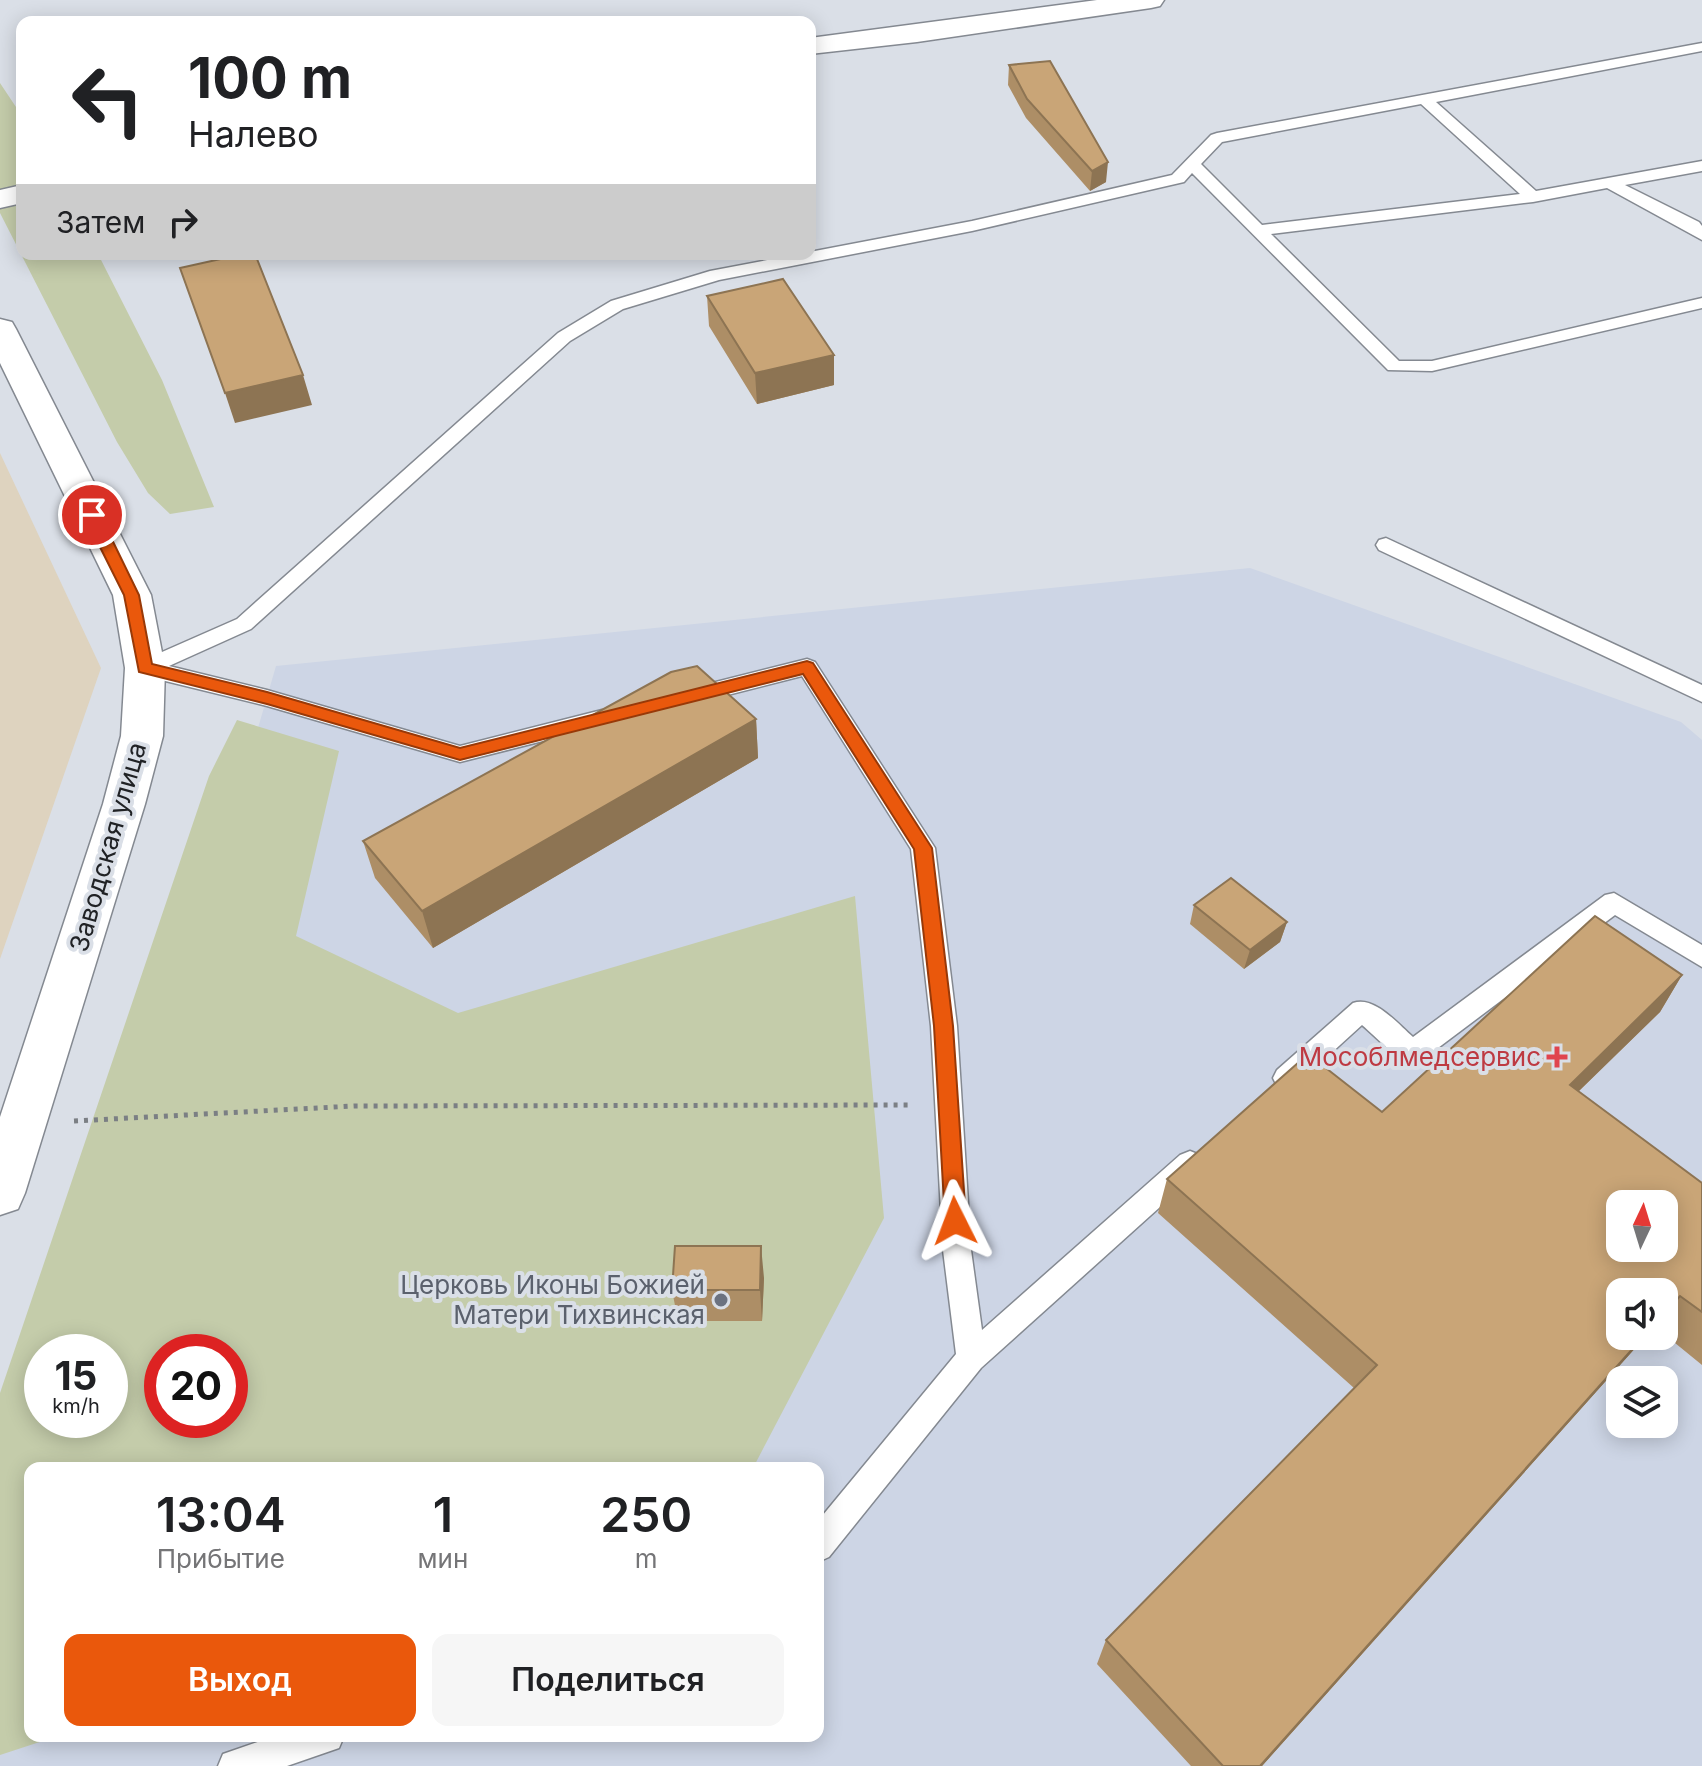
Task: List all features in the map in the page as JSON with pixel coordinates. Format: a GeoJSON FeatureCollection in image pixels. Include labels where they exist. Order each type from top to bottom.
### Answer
{"type":"FeatureCollection","features":[{"type":"Feature","properties":{"kind":"main road"},"geometry":{"type":"LineString","coordinates":[[816,45],[1151,0]]}},
{"type":"Feature","properties":{"kind":"main road","name":"Заводская улица"},"geometry":{"type":"LineString","coordinates":[[0,329],[132,595],[145,668],[142,736],[124,804],[0,1193]]}},
{"type":"Feature","properties":{"kind":"lane"},"geometry":{"type":"LineString","coordinates":[[816,256],[972,226],[1178,179],[1217,138],[1702,47]]}},
{"type":"Feature","properties":{"kind":"lane"},"geometry":{"type":"LineString","coordinates":[[1424,99],[1533,197]]}},
{"type":"Feature","properties":{"kind":"lane"},"geometry":{"type":"LineString","coordinates":[[1192,164],[1394,366],[1432,366],[1702,303]]}},
{"type":"Feature","properties":{"kind":"lane"},"geometry":{"type":"LineString","coordinates":[[1259,230],[1533,197],[1702,166]]}},
{"type":"Feature","properties":{"kind":"lane"},"geometry":{"type":"LineString","coordinates":[[1609,183],[1693,226],[1702,235]]}},
{"type":"Feature","properties":{"kind":"lane"},"geometry":{"type":"LineString","coordinates":[[145,668],[244,624],[564,337],[617,305],[716,275],[794,260]]}},
{"type":"Feature","properties":{"kind":"lane"},"geometry":{"type":"LineString","coordinates":[[1386,545],[1702,694]]}},
{"type":"Feature","properties":{"kind":"lane"},"geometry":{"type":"LineString","coordinates":[[671,701],[807,667],[923,848],[944,1026],[957,1250],[971,1358]]}},
{"type":"Feature","properties":{"kind":"lane"},"geometry":{"type":"LineString","coordinates":[[145,668],[267,698],[460,754],[626,712]]}},
{"type":"Feature","properties":{"kind":"lane"},"geometry":{"type":"LineString","coordinates":[[1267,1095],[1362,1010],[1413,1052],[1614,902],[1702,957]]}},
{"type":"Feature","properties":{"kind":"lane"},"geometry":{"type":"LineString","coordinates":[[824,1539],[971,1358],[1208,1147]]}},
{"type":"Feature","properties":{"kind":"lane"},"geometry":{"type":"LineString","coordinates":[[235,1766],[309,1742]]}},
{"type":"Feature","properties":{"kind":"path"},"geometry":{"type":"LineString","coordinates":[[24,1125],[354,1106],[948,1105]]}},
{"type":"Feature","properties":{"kind":"shaded area"},"geometry":{"type":"Polygon","coordinates":[[[0,453],[101,668],[0,959],[0,453]]]}},
{"type":"Feature","properties":{"kind":"shaded area"},"geometry":{"type":"Polygon","coordinates":[[[1250,568],[1681,722],[1702,740],[1702,1766],[0,1766],[0,1618],[24,1712],[24,1742],[824,1742],[824,1462],[52,1462],[85,1438],[128,1438],[128,1334],[82,1334],[276,666],[1250,568]]]}},
{"type":"Feature","properties":{"kind":"green space"},"geometry":{"type":"Polygon","coordinates":[[[0,83],[16,107],[16,244],[0,213],[0,83]]]}},
{"type":"Feature","properties":{"kind":"green space"},"geometry":{"type":"Polygon","coordinates":[[[24,260],[101,260],[162,380],[214,507],[170,514],[148,493],[117,442],[24,260]]]}},
{"type":"Feature","properties":{"kind":"green space"},"geometry":{"type":"Polygon","coordinates":[[[237,720],[339,751],[296,936],[458,1013],[855,896],[884,1218],[756,1462],[24,1462],[24,1742],[40,1742],[0,1755],[0,1393],[209,776],[237,720]]]}},
{"type":"Feature","properties":{"kind":"building"},"geometry":{"type":"Polygon","coordinates":[[[1050,61],[1108,162],[1092,171],[1027,99],[1009,65],[1050,61]]]}},
{"type":"Feature","properties":{"kind":"building"},"geometry":{"type":"Polygon","coordinates":[[[216,260],[257,260],[303,375],[225,393],[180,268],[216,260]]]}},
{"type":"Feature","properties":{"kind":"building"},"geometry":{"type":"Polygon","coordinates":[[[783,279],[834,355],[755,373],[707,296],[783,279]]]}},
{"type":"Feature","properties":{"kind":"building"},"geometry":{"type":"Polygon","coordinates":[[[697,666],[756,719],[422,911],[363,841],[671,672],[697,666]]]}},
{"type":"Feature","properties":{"kind":"building"},"geometry":{"type":"Polygon","coordinates":[[[1231,878],[1287,922],[1250,950],[1194,905],[1231,878]]]}},
{"type":"Feature","properties":{"kind":"building"},"geometry":{"type":"Polygon","coordinates":[[[1595,916],[1682,975],[1570,1085],[1702,1183],[1702,1312],[1680,1296],[1678,1298],[1678,1278],[1606,1278],[1606,1350],[1631,1350],[1617,1366],[1606,1366],[1606,1379],[1260,1766],[1223,1766],[1106,1640],[1377,1365],[1167,1179],[1308,1054],[1382,1112],[1595,916]]]}},
{"type":"Feature","properties":{"kind":"building"},"geometry":{"type":"Polygon","coordinates":[[[675,1246],[761,1246],[760,1290],[672,1290],[675,1246]]]}},
{"type":"Feature","properties":{"kind":"place","name":"Мособлмедсервис"},"geometry":{"type":"Point","coordinates":[1557,1057]}},
{"type":"Feature","properties":{"kind":"place","name":"Церковь Иконы Божией Матери Тихвинская"},"geometry":{"type":"Point","coordinates":[721,1300]}},
{"type":"Feature","properties":{"kind":"route"},"geometry":{"type":"LineString","coordinates":[[92,515],[132,595],[145,668],[267,698],[460,754],[807,667],[923,848],[944,1026],[955,1221]]}}]}
